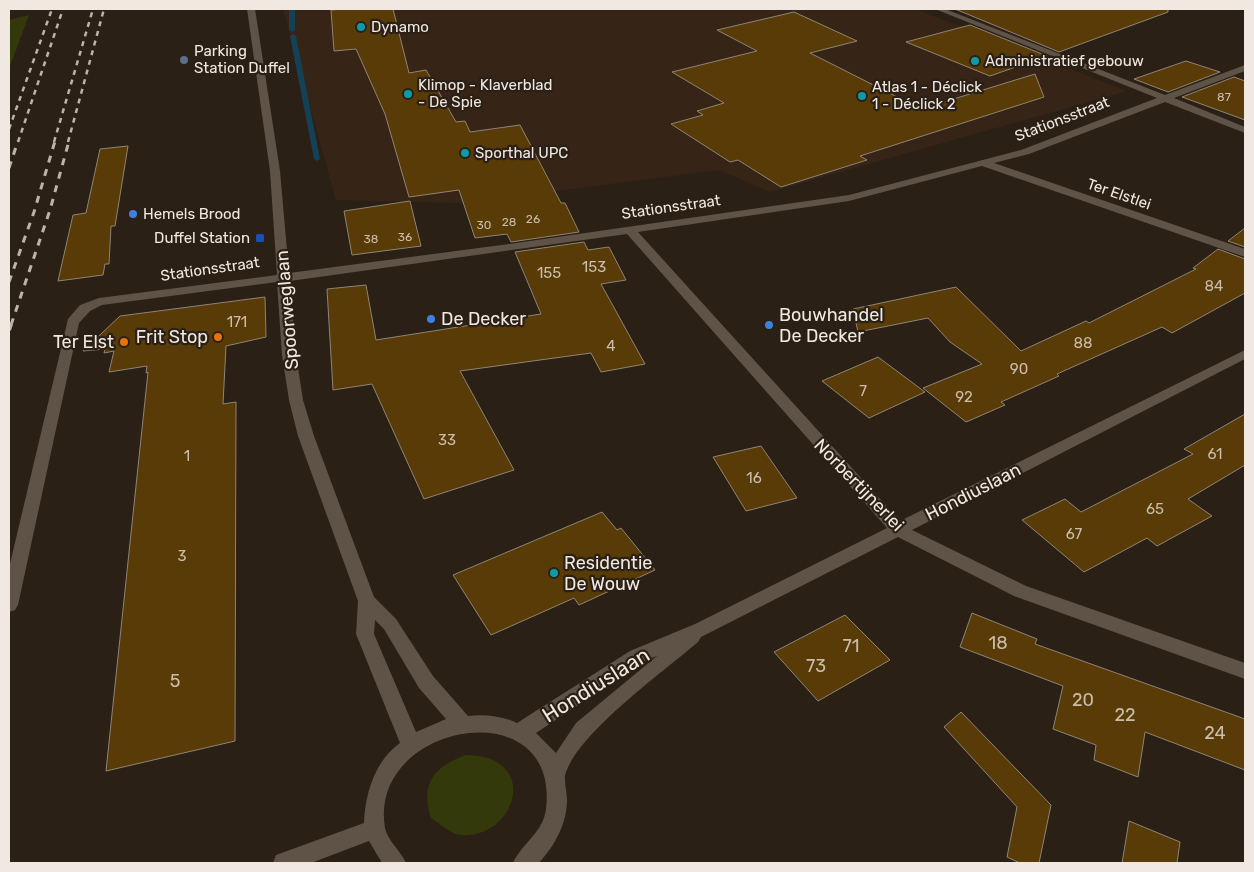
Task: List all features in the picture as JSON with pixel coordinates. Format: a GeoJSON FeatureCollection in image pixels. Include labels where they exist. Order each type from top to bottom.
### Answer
{"type":"FeatureCollection","features":[{"type":"Feature","properties":{"kind":"street","name":"Spoorweglaan"},"geometry":{"type":"LineString","coordinates":[[251,9],[275,171],[289,355],[296,400],[306,436],[367,602],[365,634],[393,697],[410,745]]}},
{"type":"Feature","properties":{"kind":"street"},"geometry":{"type":"LineString","coordinates":[[939,9],[1245,130]]}},
{"type":"Feature","properties":{"kind":"street","name":"Stationsstraat"},"geometry":{"type":"LineString","coordinates":[[9,605],[73,322],[85,308],[99,302],[128,296],[490,250],[849,198],[1025,152],[1164,97],[1245,68]]}},
{"type":"Feature","properties":{"kind":"street","name":"Ter Elstlei"},"geometry":{"type":"LineString","coordinates":[[983,163],[1245,253]]}},
{"type":"Feature","properties":{"kind":"street","name":"Norbertijnerlei"},"geometry":{"type":"LineString","coordinates":[[629,229],[898,530],[1020,591],[1245,671]]}},
{"type":"Feature","properties":{"kind":"street","name":"Hondiuslaan"},"geometry":{"type":"LineString","coordinates":[[520,732],[637,656],[701,629],[1245,354]]}},
{"type":"Feature","properties":{"kind":"street","name":"Spoorweglaan"},"geometry":{"type":"LineString","coordinates":[[367,602],[390,624],[426,682],[461,722]]}},
{"type":"Feature","properties":{"kind":"street","name":"Hondiuslaan"},"geometry":{"type":"LineString","coordinates":[[555,771],[583,729],[668,659],[701,629]]}},
{"type":"Feature","properties":{"kind":"street","name":"Hondiuslaan"},"geometry":{"type":"LineString","coordinates":[[374,829],[375,811],[380,787],[392,765],[410,745],[430,732],[461,722],[493,722],[520,732],[541,748],[555,771],[558,807],[547,839],[524,863]]}},
{"type":"Feature","properties":{"kind":"street"},"geometry":{"type":"LineString","coordinates":[[284,863],[374,829],[395,863]]}},
{"type":"Feature","properties":{"kind":"shaded area"},"geometry":{"type":"Polygon","coordinates":[[[283,9],[915,9],[1127,91],[770,192],[719,170],[461,203],[336,200],[283,9]]]}},
{"type":"Feature","properties":{"kind":"green space"},"geometry":{"type":"Polygon","coordinates":[[[29,15],[9,69],[9,20],[29,15]]]}},
{"type":"Feature","properties":{"kind":"green space"},"geometry":{"type":"Polygon","coordinates":[[[466,755],[490,759],[505,768],[512,782],[513,797],[507,812],[496,824],[480,833],[461,835],[450,831],[431,818],[427,796],[432,778],[438,771],[445,765],[466,755]]]}},
{"type":"Feature","properties":{"kind":"building"},"geometry":{"type":"Polygon","coordinates":[[[393,9],[409,73],[426,70],[456,122],[465,121],[470,132],[520,125],[561,203],[565,203],[579,232],[511,242],[507,234],[475,238],[459,190],[409,197],[385,114],[356,49],[334,51],[331,10],[393,9]]]}},
{"type":"Feature","properties":{"kind":"building"},"geometry":{"type":"Polygon","coordinates":[[[955,9],[1168,9],[1168,12],[1059,52],[955,9]]]}},
{"type":"Feature","properties":{"kind":"building","name":"Atlas 1 - Déclick 1 - Déclick 2"},"geometry":{"type":"Polygon","coordinates":[[[794,12],[857,41],[810,53],[921,109],[1035,74],[1044,97],[860,156],[867,160],[781,187],[738,160],[730,162],[671,124],[703,115],[697,111],[724,103],[672,72],[757,51],[717,30],[794,12]]]}},
{"type":"Feature","properties":{"kind":"building"},"geometry":{"type":"Polygon","coordinates":[[[970,25],[1047,56],[990,76],[906,42],[970,25]]]}},
{"type":"Feature","properties":{"kind":"building"},"geometry":{"type":"Polygon","coordinates":[[[1186,61],[1220,72],[1168,92],[1134,79],[1186,61]]]}},
{"type":"Feature","properties":{"kind":"building"},"geometry":{"type":"Polygon","coordinates":[[[1234,77],[1245,81],[1245,120],[1182,97],[1234,77]]]}},
{"type":"Feature","properties":{"kind":"building"},"geometry":{"type":"Polygon","coordinates":[[[128,146],[115,226],[111,226],[109,264],[105,264],[103,275],[58,281],[73,215],[86,213],[100,149],[128,146]]]}},
{"type":"Feature","properties":{"kind":"building"},"geometry":{"type":"Polygon","coordinates":[[[410,201],[421,246],[352,255],[344,211],[410,201]]]}},
{"type":"Feature","properties":{"kind":"building"},"geometry":{"type":"Polygon","coordinates":[[[1245,228],[1245,247],[1228,241],[1245,228]]]}},
{"type":"Feature","properties":{"kind":"building"},"geometry":{"type":"Polygon","coordinates":[[[584,242],[588,250],[609,247],[626,280],[601,284],[645,364],[601,372],[591,353],[460,371],[514,470],[424,499],[372,384],[333,390],[327,289],[366,285],[376,340],[541,314],[515,252],[584,242]]]}},
{"type":"Feature","properties":{"kind":"building"},"geometry":{"type":"Polygon","coordinates":[[[1218,249],[1245,259],[1245,293],[1172,333],[1162,327],[1057,374],[1059,376],[1001,402],[1005,405],[966,422],[923,388],[982,364],[950,342],[928,318],[858,332],[853,309],[956,287],[1021,351],[1086,321],[1089,323],[1196,269],[1193,268],[1218,249]]]}},
{"type":"Feature","properties":{"kind":"building"},"geometry":{"type":"Polygon","coordinates":[[[265,297],[266,337],[226,346],[223,404],[236,402],[235,741],[106,771],[148,372],[146,373],[147,366],[109,372],[114,351],[104,353],[105,349],[83,351],[120,316],[265,297]]]}},
{"type":"Feature","properties":{"kind":"building"},"geometry":{"type":"Polygon","coordinates":[[[878,357],[925,392],[869,418],[822,381],[878,357]]]}},
{"type":"Feature","properties":{"kind":"building"},"geometry":{"type":"Polygon","coordinates":[[[1245,414],[1245,465],[1188,499],[1212,516],[1157,546],[1147,538],[1084,572],[1022,520],[1065,499],[1081,512],[1193,454],[1184,449],[1245,414]]]}},
{"type":"Feature","properties":{"kind":"building"},"geometry":{"type":"Polygon","coordinates":[[[761,446],[797,498],[746,511],[713,457],[761,446]]]}},
{"type":"Feature","properties":{"kind":"building","name":"Residentie De Wouw"},"geometry":{"type":"Polygon","coordinates":[[[602,512],[617,530],[621,528],[655,570],[579,605],[574,598],[491,635],[453,575],[602,512]]]}},
{"type":"Feature","properties":{"kind":"building"},"geometry":{"type":"Polygon","coordinates":[[[972,613],[1037,639],[1035,644],[1245,719],[1245,770],[1145,732],[1138,777],[1094,760],[1096,745],[1053,729],[1063,686],[960,647],[972,613]]]}},
{"type":"Feature","properties":{"kind":"building"},"geometry":{"type":"Polygon","coordinates":[[[845,615],[890,660],[818,701],[774,652],[845,615]]]}},
{"type":"Feature","properties":{"kind":"building"},"geometry":{"type":"Polygon","coordinates":[[[961,712],[1051,805],[1039,863],[1020,863],[1007,857],[1017,807],[944,727],[961,712]]]}},
{"type":"Feature","properties":{"kind":"building"},"geometry":{"type":"Polygon","coordinates":[[[1129,821],[1180,842],[1177,863],[1122,863],[1129,821]]]}},
{"type":"Feature","properties":{"kind":"waterway"},"geometry":{"type":"LineString","coordinates":[[292,9],[292,30]]}},
{"type":"Feature","properties":{"kind":"waterway"},"geometry":{"type":"LineString","coordinates":[[293,36],[317,159]]}},
{"type":"Feature","properties":{"kind":"railway"},"geometry":{"type":"LineString","coordinates":[[9,129],[52,9]]}},
{"type":"Feature","properties":{"kind":"railway"},"geometry":{"type":"LineString","coordinates":[[18,142],[63,9]]}},
{"type":"Feature","properties":{"kind":"railway"},"geometry":{"type":"LineString","coordinates":[[54,142],[93,9]]}},
{"type":"Feature","properties":{"kind":"railway"},"geometry":{"type":"LineString","coordinates":[[68,142],[104,9]]}},
{"type":"Feature","properties":{"kind":"railway"},"geometry":{"type":"LineString","coordinates":[[9,168],[18,141]]}},
{"type":"Feature","properties":{"kind":"railway"},"geometry":{"type":"LineString","coordinates":[[9,282],[34,212],[55,141]]}},
{"type":"Feature","properties":{"kind":"railway"},"geometry":{"type":"LineString","coordinates":[[11,325],[50,210],[69,141]]}},
{"type":"Feature","properties":{"kind":"railway"},"geometry":{"type":"LineString","coordinates":[[9,330],[11,324]]}},
{"type":"Feature","properties":{"kind":"place","name":"Dynamo"},"geometry":{"type":"Point","coordinates":[361,27]}},
{"type":"Feature","properties":{"kind":"place","name":"Parking Station Duffel"},"geometry":{"type":"Point","coordinates":[184,60]}},
{"type":"Feature","properties":{"kind":"place","name":"Administratief gebouw"},"geometry":{"type":"Point","coordinates":[975,61]}},
{"type":"Feature","properties":{"kind":"place","name":"Klimop - Klaverblad - De Spie"},"geometry":{"type":"Point","coordinates":[408,94]}},
{"type":"Feature","properties":{"kind":"place","name":"Atlas 1 - Déclick 1 - Déclick 2"},"geometry":{"type":"Point","coordinates":[862,96]}},
{"type":"Feature","properties":{"kind":"place","name":"Sporthal UPC"},"geometry":{"type":"Point","coordinates":[465,153]}},
{"type":"Feature","properties":{"kind":"place","name":"Hemels Brood"},"geometry":{"type":"Point","coordinates":[133,214]}},
{"type":"Feature","properties":{"kind":"place","name":"Duffel Station"},"geometry":{"type":"Point","coordinates":[260,238]}},
{"type":"Feature","properties":{"kind":"place","name":"De Decker"},"geometry":{"type":"Point","coordinates":[431,319]}},
{"type":"Feature","properties":{"kind":"place","name":"Bouwhandel De Decker"},"geometry":{"type":"Point","coordinates":[769,325]}},
{"type":"Feature","properties":{"kind":"place","name":"Frit Stop"},"geometry":{"type":"Point","coordinates":[218,337]}},
{"type":"Feature","properties":{"kind":"place","name":"Ter Elst"},"geometry":{"type":"Point","coordinates":[124,342]}},
{"type":"Feature","properties":{"kind":"place","name":"Residentie De Wouw"},"geometry":{"type":"Point","coordinates":[554,573]}}]}
